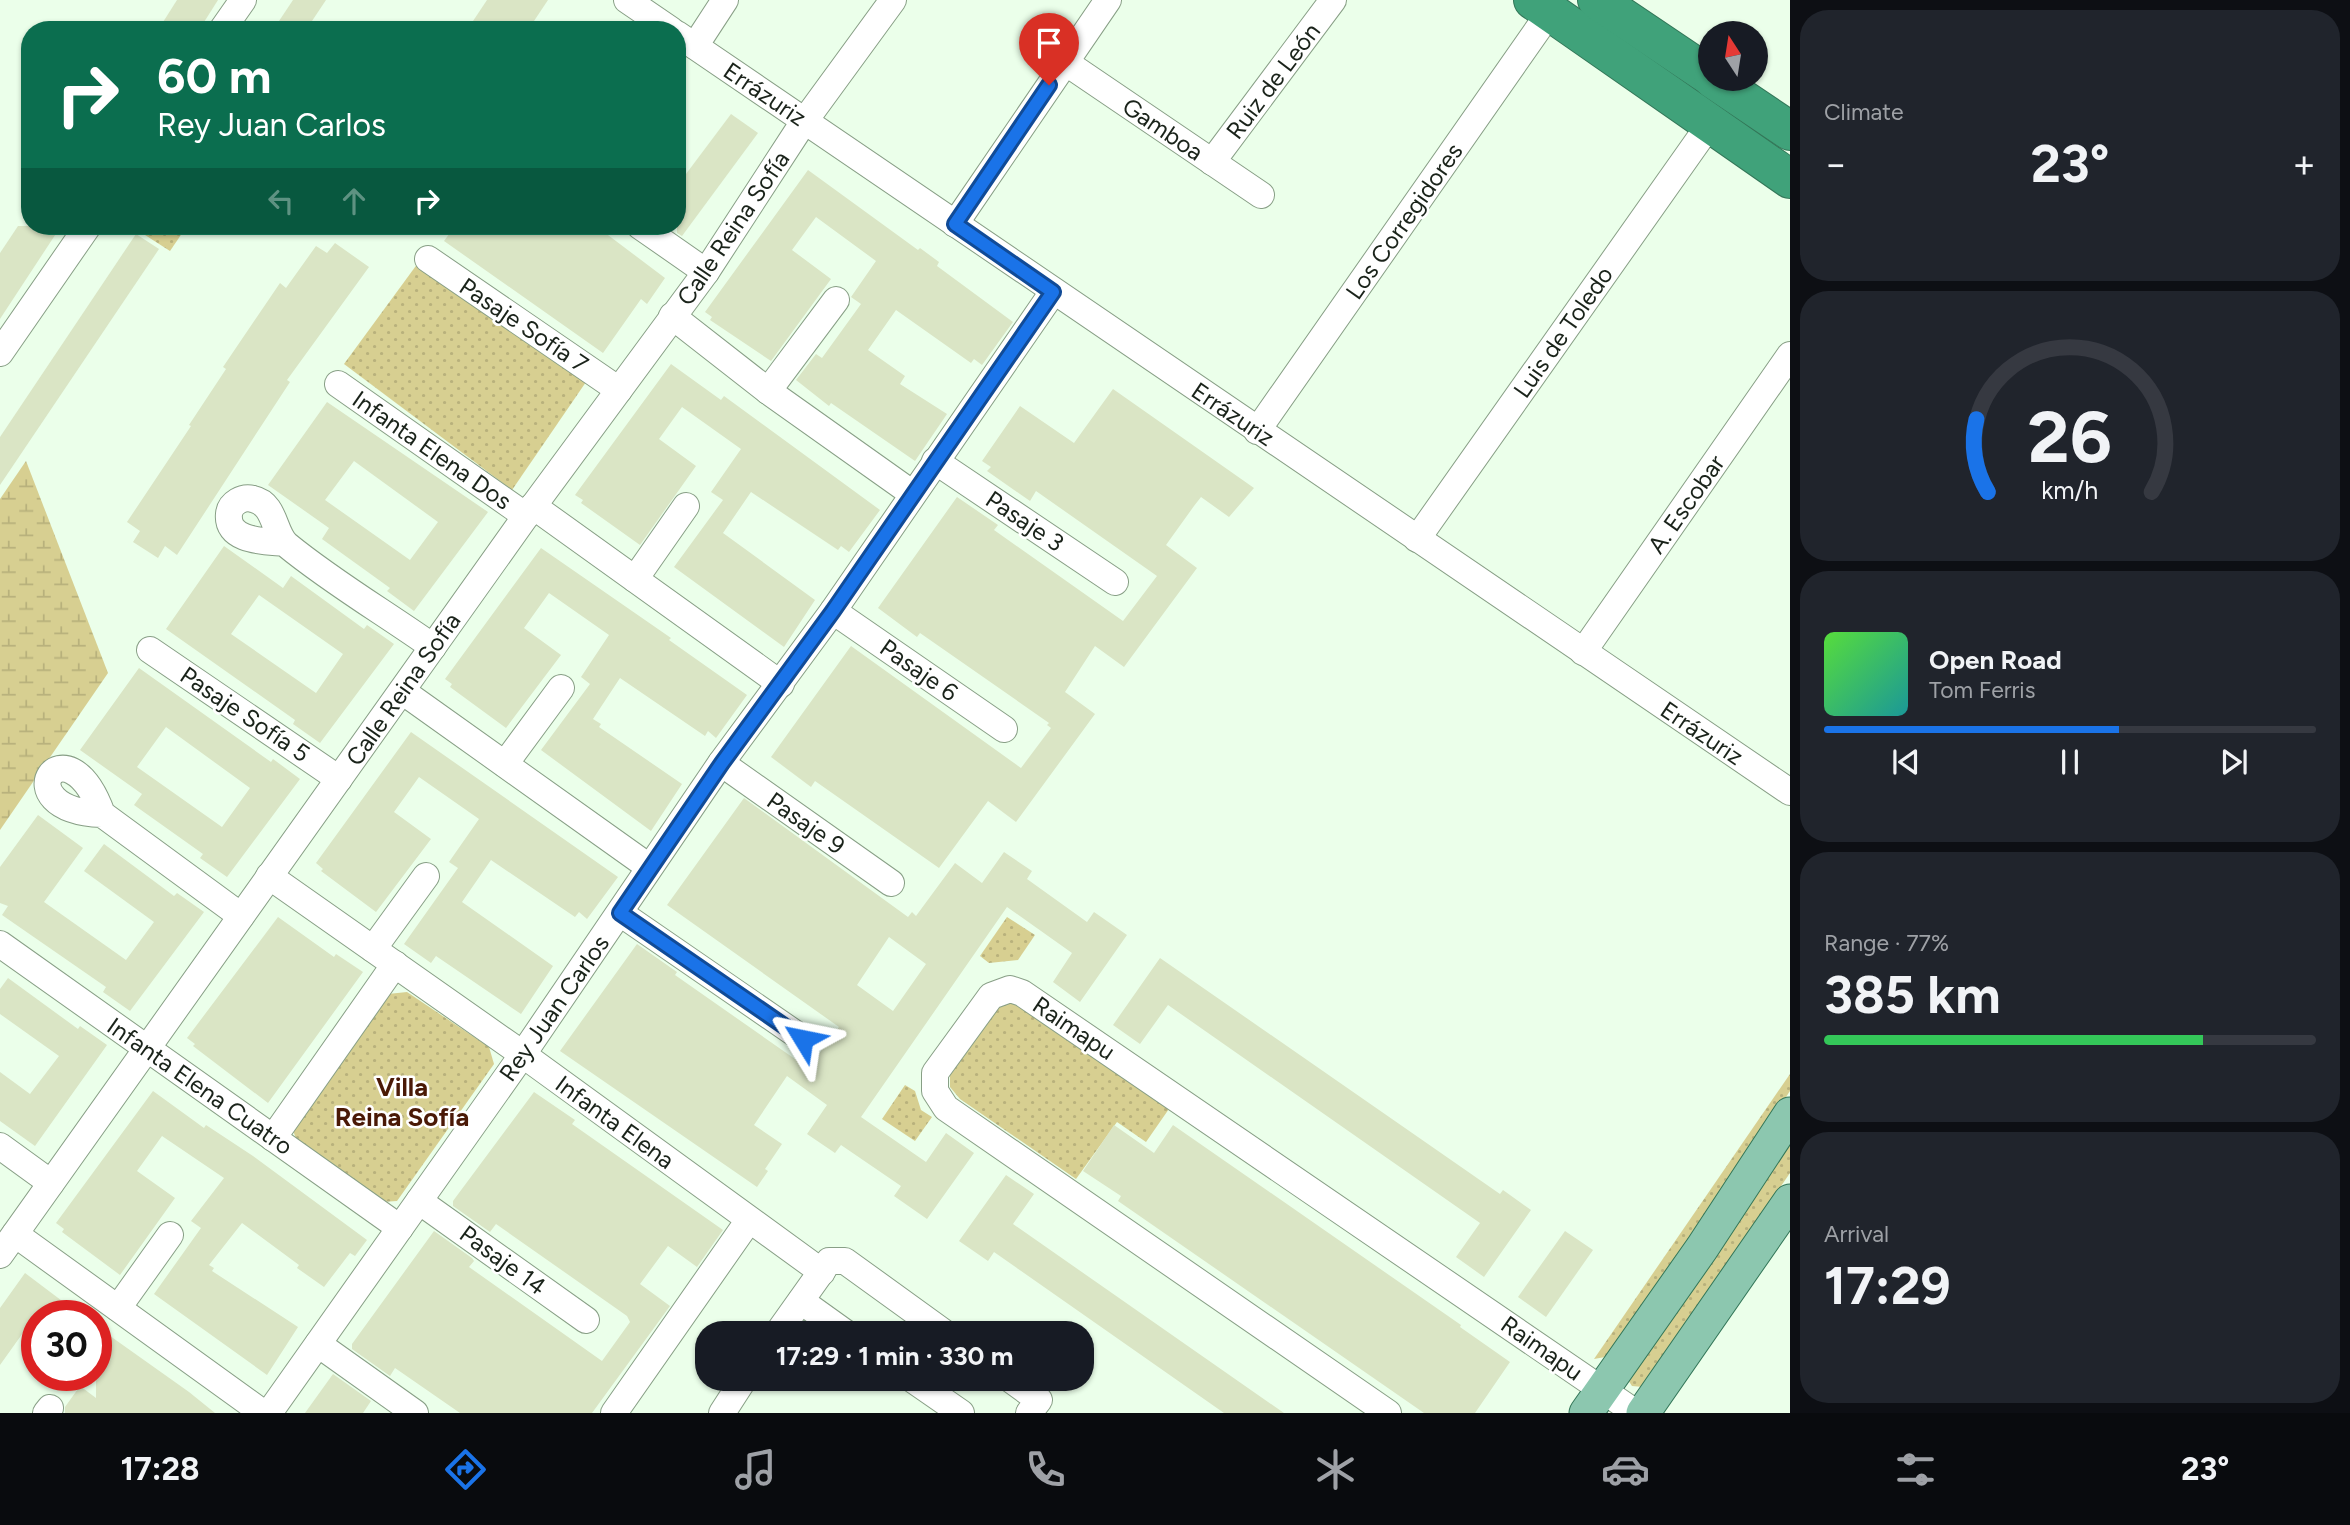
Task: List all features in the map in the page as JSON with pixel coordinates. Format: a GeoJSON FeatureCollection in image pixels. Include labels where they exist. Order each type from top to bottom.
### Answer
{"type":"FeatureCollection","features":[{"type":"Feature","properties":{"kind":"highway"},"geometry":{"type":"LineString","coordinates":[[1597,0],[1698,69]]}},
{"type":"Feature","properties":{"kind":"highway"},"geometry":{"type":"LineString","coordinates":[[1546,4],[1790,179]]}},
{"type":"Feature","properties":{"kind":"highway"},"geometry":{"type":"LineString","coordinates":[[1730,91],[1790,131]]}},
{"type":"Feature","properties":{"kind":"main road"},"geometry":{"type":"LineString","coordinates":[[1595,1401],[1790,1114]]}},
{"type":"Feature","properties":{"kind":"main road"},"geometry":{"type":"LineString","coordinates":[[1643,1413],[1790,1201]]}},
{"type":"Feature","properties":{"kind":"street"},"geometry":{"type":"LineString","coordinates":[[228,21],[243,0]]}},
{"type":"Feature","properties":{"kind":"street"},"geometry":{"type":"LineString","coordinates":[[627,0],[658,21]]}},
{"type":"Feature","properties":{"kind":"street"},"geometry":{"type":"LineString","coordinates":[[686,40],[725,0]]}},
{"type":"Feature","properties":{"kind":"street","name":"Calle Reina Sofía"},"geometry":{"type":"LineString","coordinates":[[8,1245],[401,691],[706,271],[804,121],[893,0]]}},
{"type":"Feature","properties":{"kind":"street"},"geometry":{"type":"LineString","coordinates":[[955,224],[1108,0]]}},
{"type":"Feature","properties":{"kind":"street","name":"Ruiz de León"},"geometry":{"type":"LineString","coordinates":[[1212,162],[1333,0]]}},
{"type":"Feature","properties":{"kind":"street","name":"Los Corregidores"},"geometry":{"type":"LineString","coordinates":[[1257,431],[1546,4]]}},
{"type":"Feature","properties":{"kind":"street","name":"Errázuriz"},"geometry":{"type":"LineString","coordinates":[[686,40],[1790,792]]}},
{"type":"Feature","properties":{"kind":"street","name":"Gamboa"},"geometry":{"type":"LineString","coordinates":[[1065,62],[1261,195]]}},
{"type":"Feature","properties":{"kind":"street","name":"Luis de Toledo"},"geometry":{"type":"LineString","coordinates":[[1417,540],[1710,124]]}},
{"type":"Feature","properties":{"kind":"street"},"geometry":{"type":"LineString","coordinates":[[0,353],[82,235]]}},
{"type":"Feature","properties":{"kind":"street"},"geometry":{"type":"LineString","coordinates":[[653,235],[706,271]]}},
{"type":"Feature","properties":{"kind":"street","name":"Pasaje Sofía 7"},"geometry":{"type":"LineString","coordinates":[[428,260],[619,390]]}},
{"type":"Feature","properties":{"kind":"street","name":"Rey Juan Carlos"},"geometry":{"type":"LineString","coordinates":[[269,1413],[523,1055],[649,867],[833,611],[1053,292]]}},
{"type":"Feature","properties":{"kind":"street"},"geometry":{"type":"LineString","coordinates":[[768,391],[836,300]]}},
{"type":"Feature","properties":{"kind":"street"},"geometry":{"type":"LineString","coordinates":[[672,316],[768,391],[913,494]]}},
{"type":"Feature","properties":{"kind":"street","name":"A. Escobar"},"geometry":{"type":"LineString","coordinates":[[1583,653],[1790,355]]}},
{"type":"Feature","properties":{"kind":"street","name":"Infanta Elena Dos"},"geometry":{"type":"LineString","coordinates":[[338,384],[635,579],[780,684]]}},
{"type":"Feature","properties":{"kind":"street","name":"Pasaje 3"},"geometry":{"type":"LineString","coordinates":[[935,461],[1115,582]]}},
{"type":"Feature","properties":{"kind":"street"},"geometry":{"type":"LineString","coordinates":[[635,579],[686,506]]}},
{"type":"Feature","properties":{"kind":"street"},"geometry":{"type":"LineString","coordinates":[[284,543],[433,647]]}},
{"type":"Feature","properties":{"kind":"street","name":"Pasaje 6"},"geometry":{"type":"LineString","coordinates":[[833,611],[1004,729]]}},
{"type":"Feature","properties":{"kind":"street","name":"Pasaje Sofía 5"},"geometry":{"type":"LineString","coordinates":[[150,650],[339,779]]}},
{"type":"Feature","properties":{"kind":"street"},"geometry":{"type":"LineString","coordinates":[[505,764],[561,688]]}},
{"type":"Feature","properties":{"kind":"street"},"geometry":{"type":"LineString","coordinates":[[401,691],[649,867]]}},
{"type":"Feature","properties":{"kind":"street","name":"Pasaje 9"},"geometry":{"type":"LineString","coordinates":[[722,763],[891,883]]}},
{"type":"Feature","properties":{"kind":"street"},"geometry":{"type":"LineString","coordinates":[[102,814],[241,916]]}},
{"type":"Feature","properties":{"kind":"street","name":"Infanta Elena"},"geometry":{"type":"LineString","coordinates":[[270,876],[822,1272]]}},
{"type":"Feature","properties":{"kind":"street"},"geometry":{"type":"LineString","coordinates":[[373,949],[426,876]]}},
{"type":"Feature","properties":{"kind":"street"},"geometry":{"type":"LineString","coordinates":[[620,913],[803,1039]]}},
{"type":"Feature","properties":{"kind":"street","name":"Infanta Elena Cuatro"},"geometry":{"type":"LineString","coordinates":[[0,943],[400,1228]]}},
{"type":"Feature","properties":{"kind":"street"},"geometry":{"type":"LineString","coordinates":[[273,1138],[395,964]]}},
{"type":"Feature","properties":{"kind":"street","name":"Raimapu"},"geometry":{"type":"LineString","coordinates":[[1388,1413],[946,1108],[935,1091],[935,1073],[991,996],[1010,989],[1022,993],[1595,1401],[1636,1413]]}},
{"type":"Feature","properties":{"kind":"street"},"geometry":{"type":"LineString","coordinates":[[0,1146],[51,1183]]}},
{"type":"Feature","properties":{"kind":"street","name":"Pasaje 14"},"geometry":{"type":"LineString","coordinates":[[419,1201],[586,1320]]}},
{"type":"Feature","properties":{"kind":"street"},"geometry":{"type":"LineString","coordinates":[[614,1413],[749,1220]]}},
{"type":"Feature","properties":{"kind":"street"},"geometry":{"type":"LineString","coordinates":[[118,1308],[170,1235]]}},
{"type":"Feature","properties":{"kind":"street"},"geometry":{"type":"LineString","coordinates":[[8,1245],[118,1308],[263,1413]]}},
{"type":"Feature","properties":{"kind":"street"},"geometry":{"type":"LineString","coordinates":[[786,1321],[829,1261],[845,1261],[928,1321]]}},
{"type":"Feature","properties":{"kind":"street"},"geometry":{"type":"LineString","coordinates":[[801,1301],[829,1321]]}},
{"type":"Feature","properties":{"kind":"street"},"geometry":{"type":"LineString","coordinates":[[318,1344],[415,1413]]}},
{"type":"Feature","properties":{"kind":"street"},"geometry":{"type":"LineString","coordinates":[[722,1413],[736,1391]]}},
{"type":"Feature","properties":{"kind":"street"},"geometry":{"type":"LineString","coordinates":[[929,1391],[961,1413]]}},
{"type":"Feature","properties":{"kind":"street"},"geometry":{"type":"LineString","coordinates":[[1021,1391],[1034,1406]]}},
{"type":"Feature","properties":{"kind":"green space"},"geometry":{"type":"Polygon","coordinates":[[[145,235],[181,235],[170,251],[145,235]]]}},
{"type":"Feature","properties":{"kind":"green space"},"geometry":{"type":"Polygon","coordinates":[[[418,263],[586,382],[512,490],[344,364],[418,263]]]}},
{"type":"Feature","properties":{"kind":"green space"},"geometry":{"type":"Polygon","coordinates":[[[26,461],[108,673],[0,830],[0,499],[26,461]]]}},
{"type":"Feature","properties":{"kind":"green space"},"geometry":{"type":"Polygon","coordinates":[[[1007,917],[1035,935],[1018,960],[989,963],[980,956],[1007,917]]]}},
{"type":"Feature","properties":{"kind":"green space"},"geometry":{"type":"Polygon","coordinates":[[[407,992],[489,1047],[494,1064],[397,1201],[382,1202],[298,1145],[292,1127],[388,994],[407,992]]]}},
{"type":"Feature","properties":{"kind":"green space"},"geometry":{"type":"Polygon","coordinates":[[[1019,999],[1171,1106],[1146,1142],[1117,1122],[1076,1179],[960,1099],[950,1087],[950,1072],[1001,1001],[1019,999]]]}},
{"type":"Feature","properties":{"kind":"green space"},"geometry":{"type":"Polygon","coordinates":[[[1790,1074],[1790,1091],[1618,1344],[1605,1357],[1594,1359],[1790,1074]]]}},
{"type":"Feature","properties":{"kind":"green space"},"geometry":{"type":"Polygon","coordinates":[[[905,1085],[915,1091],[921,1110],[932,1117],[915,1141],[882,1119],[905,1085]]]}},
{"type":"Feature","properties":{"kind":"green space"},"geometry":{"type":"Polygon","coordinates":[[[1790,1142],[1790,1173],[1647,1383],[1643,1387],[1632,1386],[1628,1380],[1790,1142]]]}},
{"type":"Feature","properties":{"kind":"building"},"geometry":{"type":"Polygon","coordinates":[[[177,0],[218,0],[205,21],[164,21],[177,0]]]}},
{"type":"Feature","properties":{"kind":"building"},"geometry":{"type":"Polygon","coordinates":[[[293,0],[326,0],[312,21],[279,21],[293,0]]]}},
{"type":"Feature","properties":{"kind":"building"},"geometry":{"type":"Polygon","coordinates":[[[487,0],[548,0],[534,21],[473,21],[487,0]]]}},
{"type":"Feature","properties":{"kind":"building"},"geometry":{"type":"Polygon","coordinates":[[[731,114],[758,133],[686,231],[686,174],[731,114]]]}},
{"type":"Feature","properties":{"kind":"building"},"geometry":{"type":"Polygon","coordinates":[[[808,170],[918,250],[920,248],[939,262],[937,266],[1013,322],[982,365],[974,359],[971,363],[896,310],[868,350],[905,376],[900,384],[947,414],[915,461],[831,403],[829,406],[796,380],[816,354],[822,358],[861,304],[851,297],[876,261],[816,217],[792,250],[831,279],[771,361],[710,320],[712,317],[705,312],[808,170]]]}},
{"type":"Feature","properties":{"kind":"building"},"geometry":{"type":"Polygon","coordinates":[[[18,226],[21,226],[21,235],[55,235],[0,319],[0,253],[18,226]]]}},
{"type":"Feature","properties":{"kind":"building"},"geometry":{"type":"Polygon","coordinates":[[[135,235],[159,249],[0,485],[0,437],[135,235]]]}},
{"type":"Feature","properties":{"kind":"building"},"geometry":{"type":"Polygon","coordinates":[[[448,235],[608,235],[665,278],[647,304],[641,299],[603,353],[444,241],[448,235]]]}},
{"type":"Feature","properties":{"kind":"building"},"geometry":{"type":"Polygon","coordinates":[[[335,243],[369,267],[287,380],[290,382],[177,555],[165,546],[158,558],[133,542],[140,531],[127,522],[191,426],[189,425],[226,369],[223,367],[280,283],[286,288],[316,246],[327,253],[335,243]]]}},
{"type":"Feature","properties":{"kind":"building"},"geometry":{"type":"Polygon","coordinates":[[[671,364],[721,400],[724,396],[880,510],[849,552],[841,546],[838,550],[751,492],[723,533],[815,600],[784,647],[674,567],[723,500],[711,492],[741,449],[682,407],[659,439],[696,466],[640,545],[581,503],[583,500],[575,495],[671,364]]]}},
{"type":"Feature","properties":{"kind":"building"},"geometry":{"type":"Polygon","coordinates":[[[1113,389],[1254,488],[1229,517],[1201,497],[1166,545],[1197,568],[1124,667],[1095,646],[1065,692],[1095,714],[1016,822],[988,801],[939,868],[815,781],[811,787],[771,757],[851,646],[1021,768],[1051,728],[1047,725],[1049,723],[920,633],[917,637],[878,608],[957,497],[998,525],[994,530],[1123,621],[1157,576],[1036,491],[1030,501],[987,471],[991,467],[982,461],[1020,406],[1074,443],[1113,389]]]}},
{"type":"Feature","properties":{"kind":"building"},"geometry":{"type":"Polygon","coordinates":[[[327,402],[488,512],[414,611],[387,591],[390,588],[322,539],[329,528],[268,485],[327,402]],[[354,461],[325,500],[410,560],[438,522],[354,461]]]}},
{"type":"Feature","properties":{"kind":"building"},"geometry":{"type":"Polygon","coordinates":[[[224,546],[283,588],[291,576],[364,629],[367,625],[394,644],[320,743],[293,724],[295,720],[166,629],[224,546]],[[259,595],[231,634],[316,693],[343,654],[259,595]]]}},
{"type":"Feature","properties":{"kind":"building"},"geometry":{"type":"Polygon","coordinates":[[[541,548],[671,638],[669,640],[747,695],[716,738],[708,731],[705,736],[620,678],[593,719],[601,724],[599,727],[682,784],[651,831],[541,750],[590,684],[581,677],[609,635],[549,593],[524,628],[561,655],[506,728],[450,687],[452,684],[445,679],[541,548]]]}},
{"type":"Feature","properties":{"kind":"building"},"geometry":{"type":"Polygon","coordinates":[[[139,668],[271,762],[273,759],[300,779],[227,877],[200,858],[203,854],[134,805],[142,794],[80,750],[139,668]],[[166,727],[137,767],[222,827],[250,788],[166,727]]]}},
{"type":"Feature","properties":{"kind":"building"},"geometry":{"type":"Polygon","coordinates":[[[411,732],[618,877],[587,919],[579,912],[575,917],[491,860],[462,902],[553,966],[521,1014],[436,956],[431,963],[404,944],[458,868],[449,862],[479,819],[419,777],[394,812],[431,839],[376,912],[321,871],[323,869],[316,863],[411,732]]]}},
{"type":"Feature","properties":{"kind":"building"},"geometry":{"type":"Polygon","coordinates":[[[744,798],[908,917],[912,912],[916,916],[955,863],[982,883],[1004,852],[1032,871],[1027,879],[1087,922],[1094,912],[1127,935],[1080,1002],[1053,982],[1072,953],[1007,907],[861,1117],[926,1162],[946,1133],[974,1153],[927,1219],[894,1196],[901,1186],[841,1145],[835,1153],[807,1134],[827,1105],[787,1076],[754,1125],[782,1144],[765,1169],[768,1171],[757,1187],[560,1051],[637,944],[677,972],[675,975],[805,1066],[810,1066],[839,1027],[667,905],[744,798]],[[889,937],[857,985],[893,1011],[926,964],[889,937]]]}},
{"type":"Feature","properties":{"kind":"building"},"geometry":{"type":"Polygon","coordinates":[[[38,815],[83,848],[44,902],[126,960],[154,922],[84,871],[104,844],[174,896],[177,893],[204,912],[130,1011],[103,992],[106,987],[2,915],[8,906],[0,903],[0,867],[38,815]]]}},
{"type":"Feature","properties":{"kind":"building"},"geometry":{"type":"Polygon","coordinates":[[[278,917],[334,957],[336,954],[363,972],[268,1103],[193,1046],[195,1044],[187,1038],[278,917]]]}},
{"type":"Feature","properties":{"kind":"building"},"geometry":{"type":"Polygon","coordinates":[[[1160,958],[1500,1194],[1503,1190],[1531,1210],[1484,1277],[1456,1257],[1480,1223],[1168,1005],[1140,1044],[1113,1025],[1160,958]]]}},
{"type":"Feature","properties":{"kind":"building"},"geometry":{"type":"Polygon","coordinates":[[[8,978],[78,1029],[80,1026],[107,1045],[35,1146],[0,1121],[0,1072],[30,1094],[59,1056],[0,1014],[0,989],[8,978]]]}},
{"type":"Feature","properties":{"kind":"building"},"geometry":{"type":"Polygon","coordinates":[[[153,1091],[204,1128],[206,1125],[253,1156],[367,1240],[355,1256],[350,1253],[324,1287],[242,1223],[209,1265],[214,1268],[212,1271],[298,1327],[267,1375],[154,1294],[201,1228],[191,1221],[224,1178],[162,1136],[137,1171],[175,1198],[120,1275],[62,1232],[64,1229],[56,1223],[153,1091]]]}},
{"type":"Feature","properties":{"kind":"building"},"geometry":{"type":"Polygon","coordinates":[[[534,1092],[575,1120],[572,1124],[723,1230],[697,1267],[668,1246],[640,1284],[670,1306],[592,1413],[460,1413],[395,1368],[390,1376],[352,1349],[352,1344],[434,1231],[472,1258],[474,1261],[469,1267],[602,1361],[630,1322],[627,1316],[496,1224],[490,1232],[453,1206],[453,1201],[534,1092]]]}},
{"type":"Feature","properties":{"kind":"building"},"geometry":{"type":"Polygon","coordinates":[[[1114,1125],[1154,1153],[1173,1125],[1510,1362],[1475,1413],[1424,1413],[1118,1201],[1121,1196],[1083,1171],[1114,1125]]]}},
{"type":"Feature","properties":{"kind":"building"},"geometry":{"type":"Polygon","coordinates":[[[1006,1175],[1034,1194],[1013,1224],[1284,1413],[1224,1413],[994,1252],[988,1261],[959,1241],[1006,1175]]]}},
{"type":"Feature","properties":{"kind":"building"},"geometry":{"type":"Polygon","coordinates":[[[1565,1231],[1593,1250],[1546,1317],[1518,1297],[1565,1231]]]}},
{"type":"Feature","properties":{"kind":"building"},"geometry":{"type":"Polygon","coordinates":[[[25,1273],[61,1300],[21,1300],[21,1336],[0,1365],[0,1308],[25,1273]]]}},
{"type":"Feature","properties":{"kind":"building"},"geometry":{"type":"Polygon","coordinates":[[[112,1337],[215,1413],[65,1413],[65,1407],[76,1391],[87,1391],[96,1398],[96,1391],[112,1391],[112,1337]]]}},
{"type":"Feature","properties":{"kind":"building"},"geometry":{"type":"Polygon","coordinates":[[[333,1374],[371,1401],[363,1413],[305,1413],[333,1374]]]}},
{"type":"Feature","properties":{"kind":"district","name":"Villa Reina Sofía"},"geometry":{"type":"Point","coordinates":[402,1102]}},
{"type":"Feature","properties":{"kind":"route"},"geometry":{"type":"LineString","coordinates":[[803,1039],[620,913],[649,867],[833,611],[1053,292],[955,224],[1049,85]]}}]}
